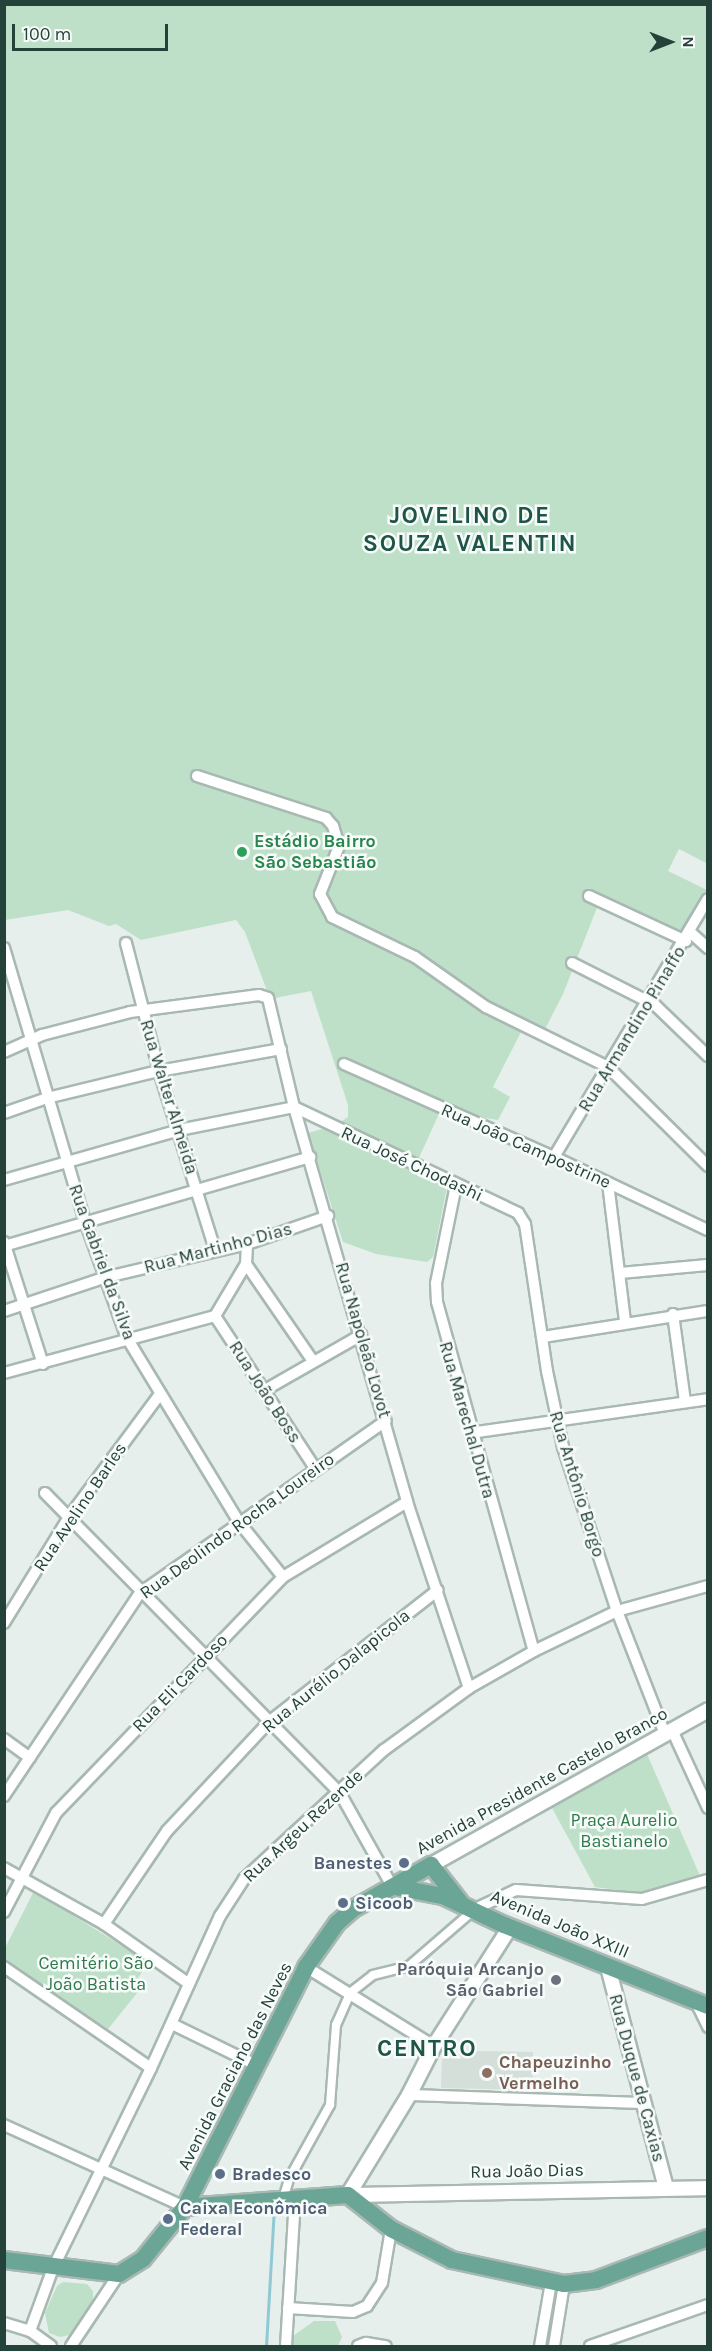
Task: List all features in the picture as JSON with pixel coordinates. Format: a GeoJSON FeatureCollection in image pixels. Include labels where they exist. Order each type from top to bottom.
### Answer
{"type":"FeatureCollection","features":[{"type":"Feature","properties":{"kind":"main road","name":"Avenida Presidente Castelo Branco"},"geometry":{"type":"LineString","coordinates":[[394,1887],[431,1865]]}},
{"type":"Feature","properties":{"kind":"main road"},"geometry":{"type":"LineString","coordinates":[[431,1865],[467,1906]]}},
{"type":"Feature","properties":{"kind":"main road","name":"Avenida João XXIII"},"geometry":{"type":"LineString","coordinates":[[394,1887],[429,1892],[467,1906],[510,1927],[702,2004]]}},
{"type":"Feature","properties":{"kind":"main road","name":"Avenida Graciano das Neves"},"geometry":{"type":"LineString","coordinates":[[119,2274],[159,2243],[185,2207],[306,1967],[337,1923],[353,1909],[394,1887]]}},
{"type":"Feature","properties":{"kind":"main road"},"geometry":{"type":"LineString","coordinates":[[342,2195],[391,2229],[452,2260],[557,2283],[596,2280],[708,2238]]}},
{"type":"Feature","properties":{"kind":"main road","name":"Rua João Dias"},"geometry":{"type":"LineString","coordinates":[[185,2207],[342,2195]]}},
{"type":"Feature","properties":{"kind":"main road"},"geometry":{"type":"LineString","coordinates":[[4,2260],[53,2268],[119,2274]]}},
{"type":"Feature","properties":{"kind":"street"},"geometry":{"type":"LineString","coordinates":[[197,776],[326,818],[333,826],[339,846],[320,894],[324,909],[332,917],[415,957],[486,1007],[608,1067],[708,1166]]}},
{"type":"Feature","properties":{"kind":"street"},"geometry":{"type":"LineString","coordinates":[[589,896],[688,937],[708,948]]}},
{"type":"Feature","properties":{"kind":"street","name":"Rua Armandino Pinaffo"},"geometry":{"type":"LineString","coordinates":[[554,1157],[650,1001],[708,899]]}},
{"type":"Feature","properties":{"kind":"street","name":"Rua Walter Almeida"},"geometry":{"type":"LineString","coordinates":[[126,943],[159,1071],[197,1187],[214,1250]]}},
{"type":"Feature","properties":{"kind":"street","name":"Rua Gabriel da Silva"},"geometry":{"type":"LineString","coordinates":[[4,948],[66,1163],[127,1338],[239,1522],[283,1577]]}},
{"type":"Feature","properties":{"kind":"street"},"geometry":{"type":"LineString","coordinates":[[572,963],[650,1001],[708,1056]]}},
{"type":"Feature","properties":{"kind":"street","name":"Rua Napoleão Lovot"},"geometry":{"type":"LineString","coordinates":[[142,1010],[259,995],[270,1003],[294,1107],[328,1216],[386,1421],[406,1502],[438,1590],[469,1688]]}},
{"type":"Feature","properties":{"kind":"street"},"geometry":{"type":"LineString","coordinates":[[4,1052],[32,1039],[142,1010]]}},
{"type":"Feature","properties":{"kind":"street"},"geometry":{"type":"LineString","coordinates":[[4,1113],[47,1098],[159,1071],[281,1049]]}},
{"type":"Feature","properties":{"kind":"street","name":"Rua João Campostrine"},"geometry":{"type":"LineString","coordinates":[[344,1064],[554,1157],[708,1230]]}},
{"type":"Feature","properties":{"kind":"street"},"geometry":{"type":"LineString","coordinates":[[4,1180],[179,1130],[294,1107]]}},
{"type":"Feature","properties":{"kind":"street","name":"Rua José Chodashi"},"geometry":{"type":"LineString","coordinates":[[294,1107],[509,1209],[525,1224]]}},
{"type":"Feature","properties":{"kind":"street"},"geometry":{"type":"LineString","coordinates":[[43,1364],[5,1244],[197,1187],[310,1157]]}},
{"type":"Feature","properties":{"kind":"street"},"geometry":{"type":"LineString","coordinates":[[608,1183],[625,1322]]}},
{"type":"Feature","properties":{"kind":"street","name":"Rua Marechal Dutra"},"geometry":{"type":"LineString","coordinates":[[456,1185],[436,1283],[436,1302],[470,1432],[534,1651]]}},
{"type":"Feature","properties":{"kind":"street","name":"Rua Martinho Dias"},"geometry":{"type":"LineString","coordinates":[[4,1311],[25,1306],[106,1277],[214,1250],[248,1244],[328,1216]]}},
{"type":"Feature","properties":{"kind":"street","name":"Rua Antônio Borgo"},"geometry":{"type":"LineString","coordinates":[[525,1224],[556,1420],[617,1611],[669,1732],[708,1808]]}},
{"type":"Feature","properties":{"kind":"street"},"geometry":{"type":"LineString","coordinates":[[4,1373],[215,1316],[246,1264],[248,1244]]}},
{"type":"Feature","properties":{"kind":"street"},"geometry":{"type":"LineString","coordinates":[[246,1264],[313,1361]]}},
{"type":"Feature","properties":{"kind":"street"},"geometry":{"type":"LineString","coordinates":[[620,1273],[708,1265]]}},
{"type":"Feature","properties":{"kind":"street"},"geometry":{"type":"LineString","coordinates":[[543,1337],[673,1314],[708,1311]]}},
{"type":"Feature","properties":{"kind":"street"},"geometry":{"type":"LineString","coordinates":[[673,1314],[685,1402]]}},
{"type":"Feature","properties":{"kind":"street","name":"Rua João Boss"},"geometry":{"type":"LineString","coordinates":[[215,1316],[315,1468]]}},
{"type":"Feature","properties":{"kind":"street"},"geometry":{"type":"LineString","coordinates":[[265,1390],[361,1335]]}},
{"type":"Feature","properties":{"kind":"street","name":"Rua Avelino Barles"},"geometry":{"type":"LineString","coordinates":[[4,1623],[69,1517],[160,1394]]}},
{"type":"Feature","properties":{"kind":"street"},"geometry":{"type":"LineString","coordinates":[[470,1432],[708,1399]]}},
{"type":"Feature","properties":{"kind":"street","name":"Rua Deolindo Rocha Loureiro"},"geometry":{"type":"LineString","coordinates":[[4,1796],[140,1593],[315,1468],[386,1421]]}},
{"type":"Feature","properties":{"kind":"street"},"geometry":{"type":"LineString","coordinates":[[45,1493],[140,1593],[340,1793],[394,1887]]}},
{"type":"Feature","properties":{"kind":"street","name":"Rua Eli Cardoso"},"geometry":{"type":"LineString","coordinates":[[4,1912],[56,1813],[283,1577],[406,1502]]}},
{"type":"Feature","properties":{"kind":"street","name":"Rua Argeu Rezende"},"geometry":{"type":"LineString","coordinates":[[30,2331],[53,2268],[172,2024],[188,1983],[220,1916],[244,1879],[413,1725],[469,1688],[534,1651],[617,1611],[708,1587]]}},
{"type":"Feature","properties":{"kind":"street","name":"Rua Aurélio Dalapicola"},"geometry":{"type":"LineString","coordinates":[[104,1924],[167,1830],[269,1722],[438,1590]]}},
{"type":"Feature","properties":{"kind":"street","name":"Avenida Presidente Castelo Branco"},"geometry":{"type":"LineString","coordinates":[[431,1865],[708,1710]]}},
{"type":"Feature","properties":{"kind":"street"},"geometry":{"type":"LineString","coordinates":[[4,1739],[30,1758]]}},
{"type":"Feature","properties":{"kind":"street"},"geometry":{"type":"LineString","coordinates":[[4,1868],[104,1924],[188,1983]]}},
{"type":"Feature","properties":{"kind":"street"},"geometry":{"type":"LineString","coordinates":[[286,2346],[289,2179],[330,2105],[336,2025],[350,1993],[373,1975],[409,1966],[467,1906],[516,1890],[642,1899],[708,1880]]}},
{"type":"Feature","properties":{"kind":"street"},"geometry":{"type":"LineString","coordinates":[[342,2195],[409,2095],[434,2046],[510,1927]]}},
{"type":"Feature","properties":{"kind":"street"},"geometry":{"type":"LineString","coordinates":[[4,1967],[151,2068]]}},
{"type":"Feature","properties":{"kind":"street"},"geometry":{"type":"LineString","coordinates":[[306,1967],[434,2046]]}},
{"type":"Feature","properties":{"kind":"street","name":"Rua Duque de Caxias"},"geometry":{"type":"LineString","coordinates":[[608,1967],[666,2188]]}},
{"type":"Feature","properties":{"kind":"street"},"geometry":{"type":"LineString","coordinates":[[702,2004],[708,2027]]}},
{"type":"Feature","properties":{"kind":"street"},"geometry":{"type":"LineString","coordinates":[[172,2024],[256,2065]]}},
{"type":"Feature","properties":{"kind":"street"},"geometry":{"type":"LineString","coordinates":[[409,2095],[643,2103]]}},
{"type":"Feature","properties":{"kind":"street"},"geometry":{"type":"LineString","coordinates":[[5,2126],[185,2207]]}},
{"type":"Feature","properties":{"kind":"street","name":"Rua João Dias"},"geometry":{"type":"LineString","coordinates":[[342,2195],[708,2188]]}},
{"type":"Feature","properties":{"kind":"street"},"geometry":{"type":"LineString","coordinates":[[288,2308],[353,2312],[367,2306],[382,2283],[391,2229]]}},
{"type":"Feature","properties":{"kind":"street"},"geometry":{"type":"LineString","coordinates":[[71,2346],[119,2274]]}},
{"type":"Feature","properties":{"kind":"street"},"geometry":{"type":"LineString","coordinates":[[540,2346],[557,2283]]}},
{"type":"Feature","properties":{"kind":"street"},"geometry":{"type":"LineString","coordinates":[[554,2346],[557,2283]]}},
{"type":"Feature","properties":{"kind":"street"},"geometry":{"type":"LineString","coordinates":[[590,2346],[708,2305]]}},
{"type":"Feature","properties":{"kind":"street"},"geometry":{"type":"LineString","coordinates":[[4,2323],[30,2331],[51,2346]]}},
{"type":"Feature","properties":{"kind":"street"},"geometry":{"type":"LineString","coordinates":[[358,2346],[366,2343],[386,2346]]}},
{"type":"Feature","properties":{"kind":"shaded area","name":"Chapeuzinho Vermelho"},"geometry":{"type":"Polygon","coordinates":[[[473,2051],[533,2052],[533,2090],[441,2088],[442,2058],[473,2051]]]}},
{"type":"Feature","properties":{"kind":"green space"},"geometry":{"type":"Polygon","coordinates":[[[5,5],[707,5],[708,864],[679,849],[668,871],[707,890],[682,942],[675,943],[598,905],[563,994],[540,1039],[521,1032],[493,1087],[510,1097],[498,1120],[448,1112],[438,1116],[418,1160],[448,1182],[433,1257],[427,1262],[376,1254],[343,1242],[308,1133],[336,1125],[348,1117],[348,1105],[311,991],[270,999],[245,932],[236,920],[141,940],[116,924],[109,926],[68,910],[5,920],[5,5]]]}},
{"type":"Feature","properties":{"kind":"green space","name":"Praça Aurelio Bastianelo"},"geometry":{"type":"Polygon","coordinates":[[[647,1754],[701,1878],[656,1895],[595,1887],[552,1808],[647,1754]]]}},
{"type":"Feature","properties":{"kind":"green space","name":"Cemitério São João Batista"},"geometry":{"type":"Polygon","coordinates":[[[34,1891],[148,1962],[132,1988],[137,1993],[108,2029],[5,1962],[4,1950],[34,1891]]]}},
{"type":"Feature","properties":{"kind":"green space"},"geometry":{"type":"Polygon","coordinates":[[[63,2282],[87,2284],[93,2291],[93,2303],[70,2335],[60,2337],[49,2333],[45,2313],[57,2286],[63,2282]]]}},
{"type":"Feature","properties":{"kind":"green space"},"geometry":{"type":"Polygon","coordinates":[[[314,2321],[335,2321],[342,2337],[338,2346],[279,2346],[314,2321]]]}},
{"type":"Feature","properties":{"kind":"waterway"},"geometry":{"type":"LineString","coordinates":[[266,2346],[274,2206]]}},
{"type":"Feature","properties":{"kind":"place","name":"Estádio Bairro São Sebastião"},"geometry":{"type":"Point","coordinates":[242,852]}},
{"type":"Feature","properties":{"kind":"place","name":"Banestes"},"geometry":{"type":"Point","coordinates":[404,1863]}},
{"type":"Feature","properties":{"kind":"place","name":"Sicoob"},"geometry":{"type":"Point","coordinates":[343,1903]}},
{"type":"Feature","properties":{"kind":"place","name":"Paróquia Arcanjo São Gabriel"},"geometry":{"type":"Point","coordinates":[556,1980]}},
{"type":"Feature","properties":{"kind":"place","name":"Chapeuzinho Vermelho"},"geometry":{"type":"Point","coordinates":[487,2073]}},
{"type":"Feature","properties":{"kind":"place","name":"Bradesco"},"geometry":{"type":"Point","coordinates":[220,2174]}},
{"type":"Feature","properties":{"kind":"place","name":"Caixa Econômica Federal"},"geometry":{"type":"Point","coordinates":[168,2219]}},
{"type":"Feature","properties":{"kind":"district","name":"JOVELINO DE SOUZA VALENTIN"},"geometry":{"type":"Point","coordinates":[470,530]}},
{"type":"Feature","properties":{"kind":"district","name":"CENTRO"},"geometry":{"type":"Point","coordinates":[427,2049]}}]}
